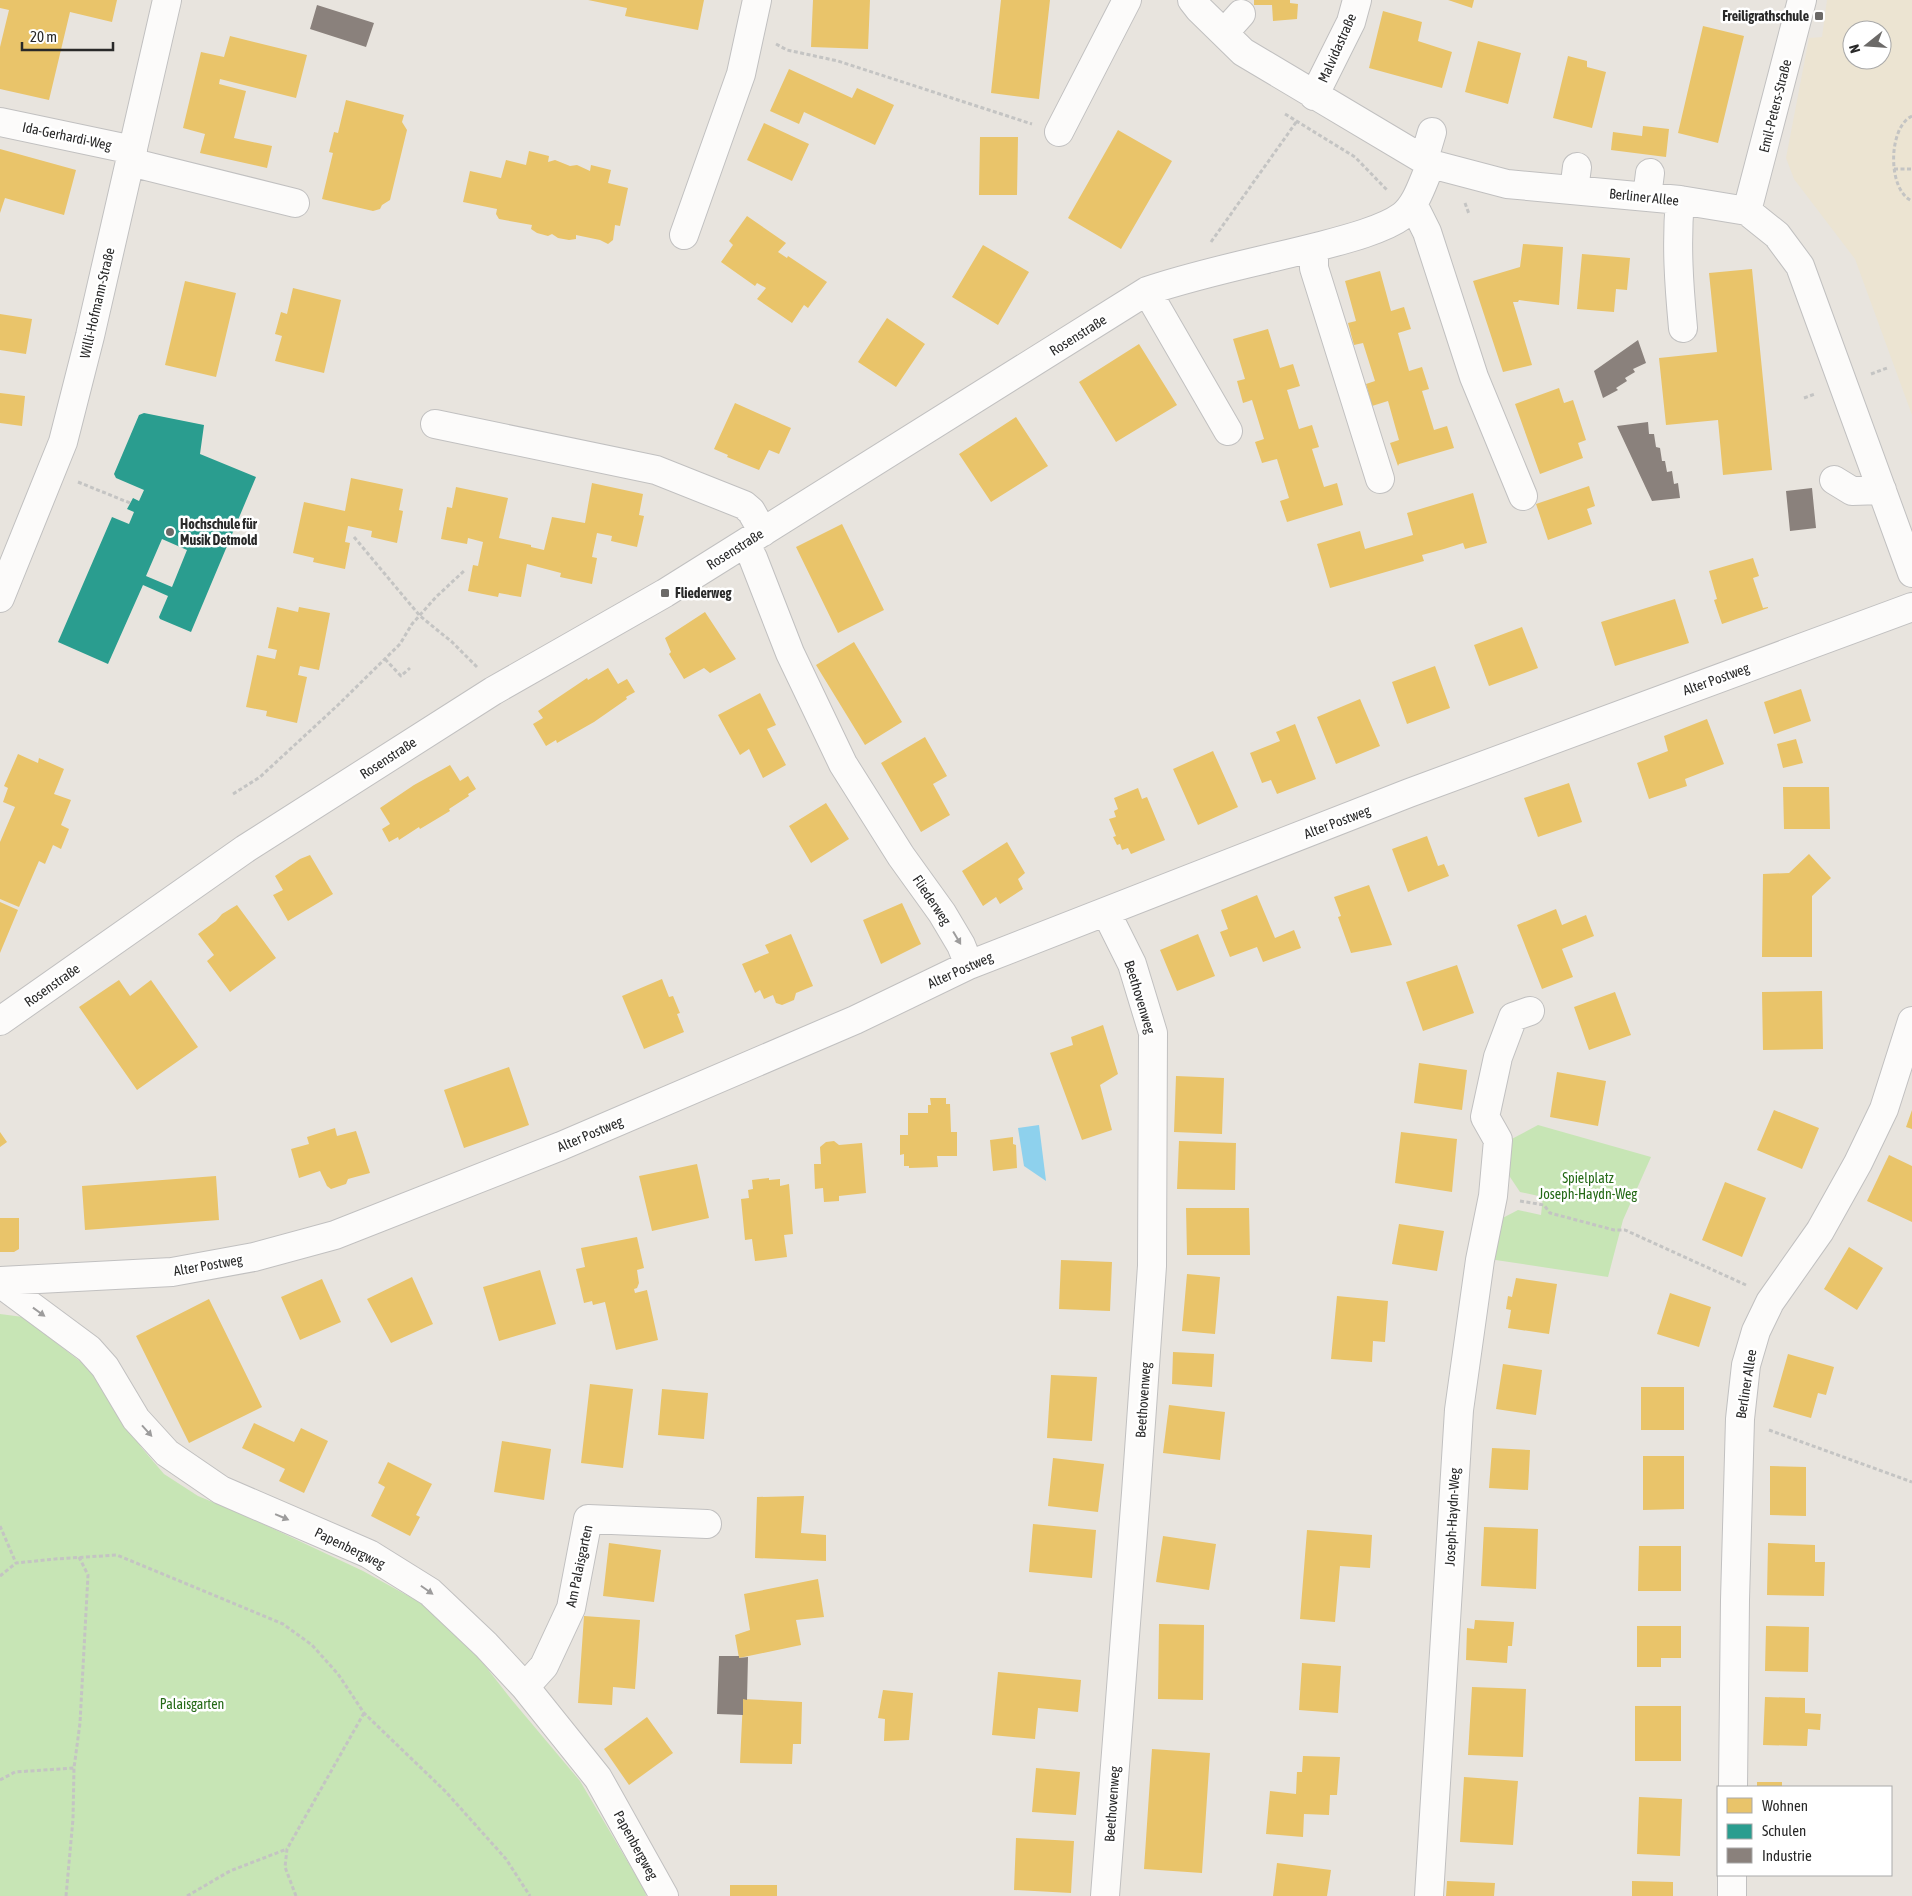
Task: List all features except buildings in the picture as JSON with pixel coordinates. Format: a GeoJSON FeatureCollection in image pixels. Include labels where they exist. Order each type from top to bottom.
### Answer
{"type":"FeatureCollection","features":[{"type":"Feature","properties":{"kind":"street","name":"Willi-Hofmann-Straße"},"geometry":{"type":"LineString","coordinates":[[0,598],[9,552],[63,442],[90,336],[167,0]]}},
{"type":"Feature","properties":{"kind":"street"},"geometry":{"type":"LineString","coordinates":[[684,235],[741,74],[757,0]]}},
{"type":"Feature","properties":{"kind":"street"},"geometry":{"type":"LineString","coordinates":[[1058,132],[1127,0]]}},
{"type":"Feature","properties":{"kind":"street","name":"Berliner Allee"},"geometry":{"type":"LineString","coordinates":[[1192,0],[1198,9],[1232,24],[1243,52],[1314,96],[1428,161],[1508,184],[1576,179],[1649,185],[1680,200],[1747,211],[1777,234],[1800,266],[1912,573]]}},
{"type":"Feature","properties":{"kind":"street","name":"Malvidastraße"},"geometry":{"type":"LineString","coordinates":[[1314,96],[1351,22],[1357,0]]}},
{"type":"Feature","properties":{"kind":"street","name":"Emil-Peters-Straße"},"geometry":{"type":"LineString","coordinates":[[1747,211],[1802,0]]}},
{"type":"Feature","properties":{"kind":"street","name":"Ida-Gerhardi-Weg"},"geometry":{"type":"LineString","coordinates":[[0,122],[132,156],[295,203]]}},
{"type":"Feature","properties":{"kind":"street","name":"Rosenstraße"},"geometry":{"type":"LineString","coordinates":[[0,1021],[253,844],[493,691],[665,593],[1147,291],[1178,280],[1352,238],[1402,216],[1413,204],[1428,161],[1432,132]]}},
{"type":"Feature","properties":{"kind":"street"},"geometry":{"type":"LineString","coordinates":[[1680,200],[1677,232],[1683,328]]}},
{"type":"Feature","properties":{"kind":"street"},"geometry":{"type":"LineString","coordinates":[[1413,204],[1427,232],[1474,377],[1523,496]]}},
{"type":"Feature","properties":{"kind":"street"},"geometry":{"type":"LineString","coordinates":[[1314,248],[1314,268],[1380,479]]}},
{"type":"Feature","properties":{"kind":"street"},"geometry":{"type":"LineString","coordinates":[[1147,291],[1228,431]]}},
{"type":"Feature","properties":{"kind":"street","name":"Fliederweg"},"geometry":{"type":"LineString","coordinates":[[435,424],[656,470],[744,505],[751,511],[754,537],[753,558],[790,653],[843,764],[901,856],[942,913],[961,945],[969,964]]}},
{"type":"Feature","properties":{"kind":"street"},"geometry":{"type":"LineString","coordinates":[[1834,480],[1852,491],[1882,490]]}},
{"type":"Feature","properties":{"kind":"street","name":"Alter Postweg"},"geometry":{"type":"LineString","coordinates":[[0,1282],[172,1272],[254,1257],[335,1234],[560,1146],[855,1020],[969,964],[1409,793],[1912,607]]}},
{"type":"Feature","properties":{"kind":"street","name":"Beethovenweg"},"geometry":{"type":"LineString","coordinates":[[1105,1896],[1152,1266],[1153,1033],[1132,964],[1106,912]]}},
{"type":"Feature","properties":{"kind":"street","name":"Joseph-Haydn-Weg"},"geometry":{"type":"LineString","coordinates":[[1429,1896],[1459,1410],[1480,1260],[1493,1196],[1498,1140],[1485,1117],[1498,1057],[1513,1017],[1530,1011]]}},
{"type":"Feature","properties":{"kind":"street","name":"Berliner Allee"},"geometry":{"type":"LineString","coordinates":[[1733,1786],[1735,1600],[1740,1419],[1746,1365],[1756,1331],[1770,1302],[1820,1231],[1858,1163],[1884,1109],[1912,1021]]}},
{"type":"Feature","properties":{"kind":"street","name":"Papenbergweg"},"geometry":{"type":"LineString","coordinates":[[0,1282],[89,1349],[104,1368],[136,1419],[166,1452],[221,1490],[369,1554],[430,1592],[486,1644],[525,1687],[598,1778],[664,1896]]}},
{"type":"Feature","properties":{"kind":"street","name":"Am Palaisgarten"},"geometry":{"type":"LineString","coordinates":[[525,1687],[544,1666],[571,1608],[588,1519],[707,1524]]}},
{"type":"Feature","properties":{"kind":"street"},"geometry":{"type":"LineString","coordinates":[[1732,1876],[1732,1896]]}},
{"type":"Feature","properties":{"kind":"path"},"geometry":{"type":"LineString","coordinates":[[787,50],[838,61],[1058,132]]}},
{"type":"Feature","properties":{"kind":"path"},"geometry":{"type":"LineString","coordinates":[[1212,272],[1206,249],[1314,96]]}},
{"type":"Feature","properties":{"kind":"path"},"geometry":{"type":"LineString","coordinates":[[1912,116],[1906,119],[1896,136],[1894,169],[1898,186],[1905,198],[1912,201]]}},
{"type":"Feature","properties":{"kind":"path"},"geometry":{"type":"LineString","coordinates":[[1894,169],[1912,169]]}},
{"type":"Feature","properties":{"kind":"path"},"geometry":{"type":"LineString","coordinates":[[103,492],[130,503]]}},
{"type":"Feature","properties":{"kind":"path"},"geometry":{"type":"LineString","coordinates":[[354,537],[420,616],[452,642],[468,660]]}},
{"type":"Feature","properties":{"kind":"path"},"geometry":{"type":"LineString","coordinates":[[233,794],[260,776],[400,644],[412,624],[464,570]]}},
{"type":"Feature","properties":{"kind":"path"},"geometry":{"type":"LineString","coordinates":[[384,659],[401,676],[410,668]]}},
{"type":"Feature","properties":{"kind":"path"},"geometry":{"type":"LineString","coordinates":[[1493,1196],[1544,1205],[1550,1213],[1614,1230],[1625,1230],[1742,1282],[1770,1302]]}},
{"type":"Feature","properties":{"kind":"path"},"geometry":{"type":"LineString","coordinates":[[1740,1419],[1912,1482]]}},
{"type":"Feature","properties":{"kind":"path"},"geometry":{"type":"LineString","coordinates":[[0,1526],[16,1563]]}},
{"type":"Feature","properties":{"kind":"path"},"geometry":{"type":"LineString","coordinates":[[0,1576],[16,1563],[117,1555],[282,1624],[312,1645],[338,1674],[364,1713],[446,1792],[506,1859],[530,1896]]}},
{"type":"Feature","properties":{"kind":"path"},"geometry":{"type":"LineString","coordinates":[[66,1896],[73,1819],[74,1768],[80,1723],[88,1575],[80,1557]]}},
{"type":"Feature","properties":{"kind":"path"},"geometry":{"type":"LineString","coordinates":[[296,1896],[285,1867],[287,1849],[364,1713]]}},
{"type":"Feature","properties":{"kind":"path"},"geometry":{"type":"LineString","coordinates":[[0,1780],[14,1772],[74,1768]]}},
{"type":"Feature","properties":{"kind":"path"},"geometry":{"type":"LineString","coordinates":[[187,1896],[230,1871],[287,1849]]}},
{"type":"Feature","properties":{"kind":"shaded area"},"geometry":{"type":"Polygon","coordinates":[[[1827,0],[1912,0],[1912,415],[1855,259],[1794,179],[1786,158],[1809,38],[1822,37],[1827,0]]]}},
{"type":"Feature","properties":{"kind":"green space","name":"Spielplatz Joseph-Haydn-Weg"},"geometry":{"type":"Polygon","coordinates":[[[1538,1125],[1651,1157],[1623,1220],[1608,1277],[1489,1259],[1495,1222],[1518,1210],[1541,1215],[1543,1197],[1520,1192],[1502,1165],[1506,1142],[1538,1125]]]}},
{"type":"Feature","properties":{"kind":"green space","name":"Palaisgarten"},"geometry":{"type":"Polygon","coordinates":[[[0,1314],[23,1317],[95,1373],[141,1447],[164,1474],[198,1496],[246,1516],[363,1571],[421,1603],[472,1649],[580,1781],[645,1891],[646,1896],[0,1896],[0,1314]]]}},
{"type":"Feature","properties":{"kind":"water"},"geometry":{"type":"Polygon","coordinates":[[[1039,1125],[1046,1181],[1024,1166],[1018,1128],[1039,1125]]]}},
{"type":"Feature","properties":{"kind":"place","name":"Freiligrathschule"},"geometry":{"type":"Point","coordinates":[1819,16]}},
{"type":"Feature","properties":{"kind":"place","name":"Hochschule für Musik Detmold"},"geometry":{"type":"Point","coordinates":[170,532]}},
{"type":"Feature","properties":{"kind":"place","name":"Fliederweg"},"geometry":{"type":"Point","coordinates":[665,593]}}]}
